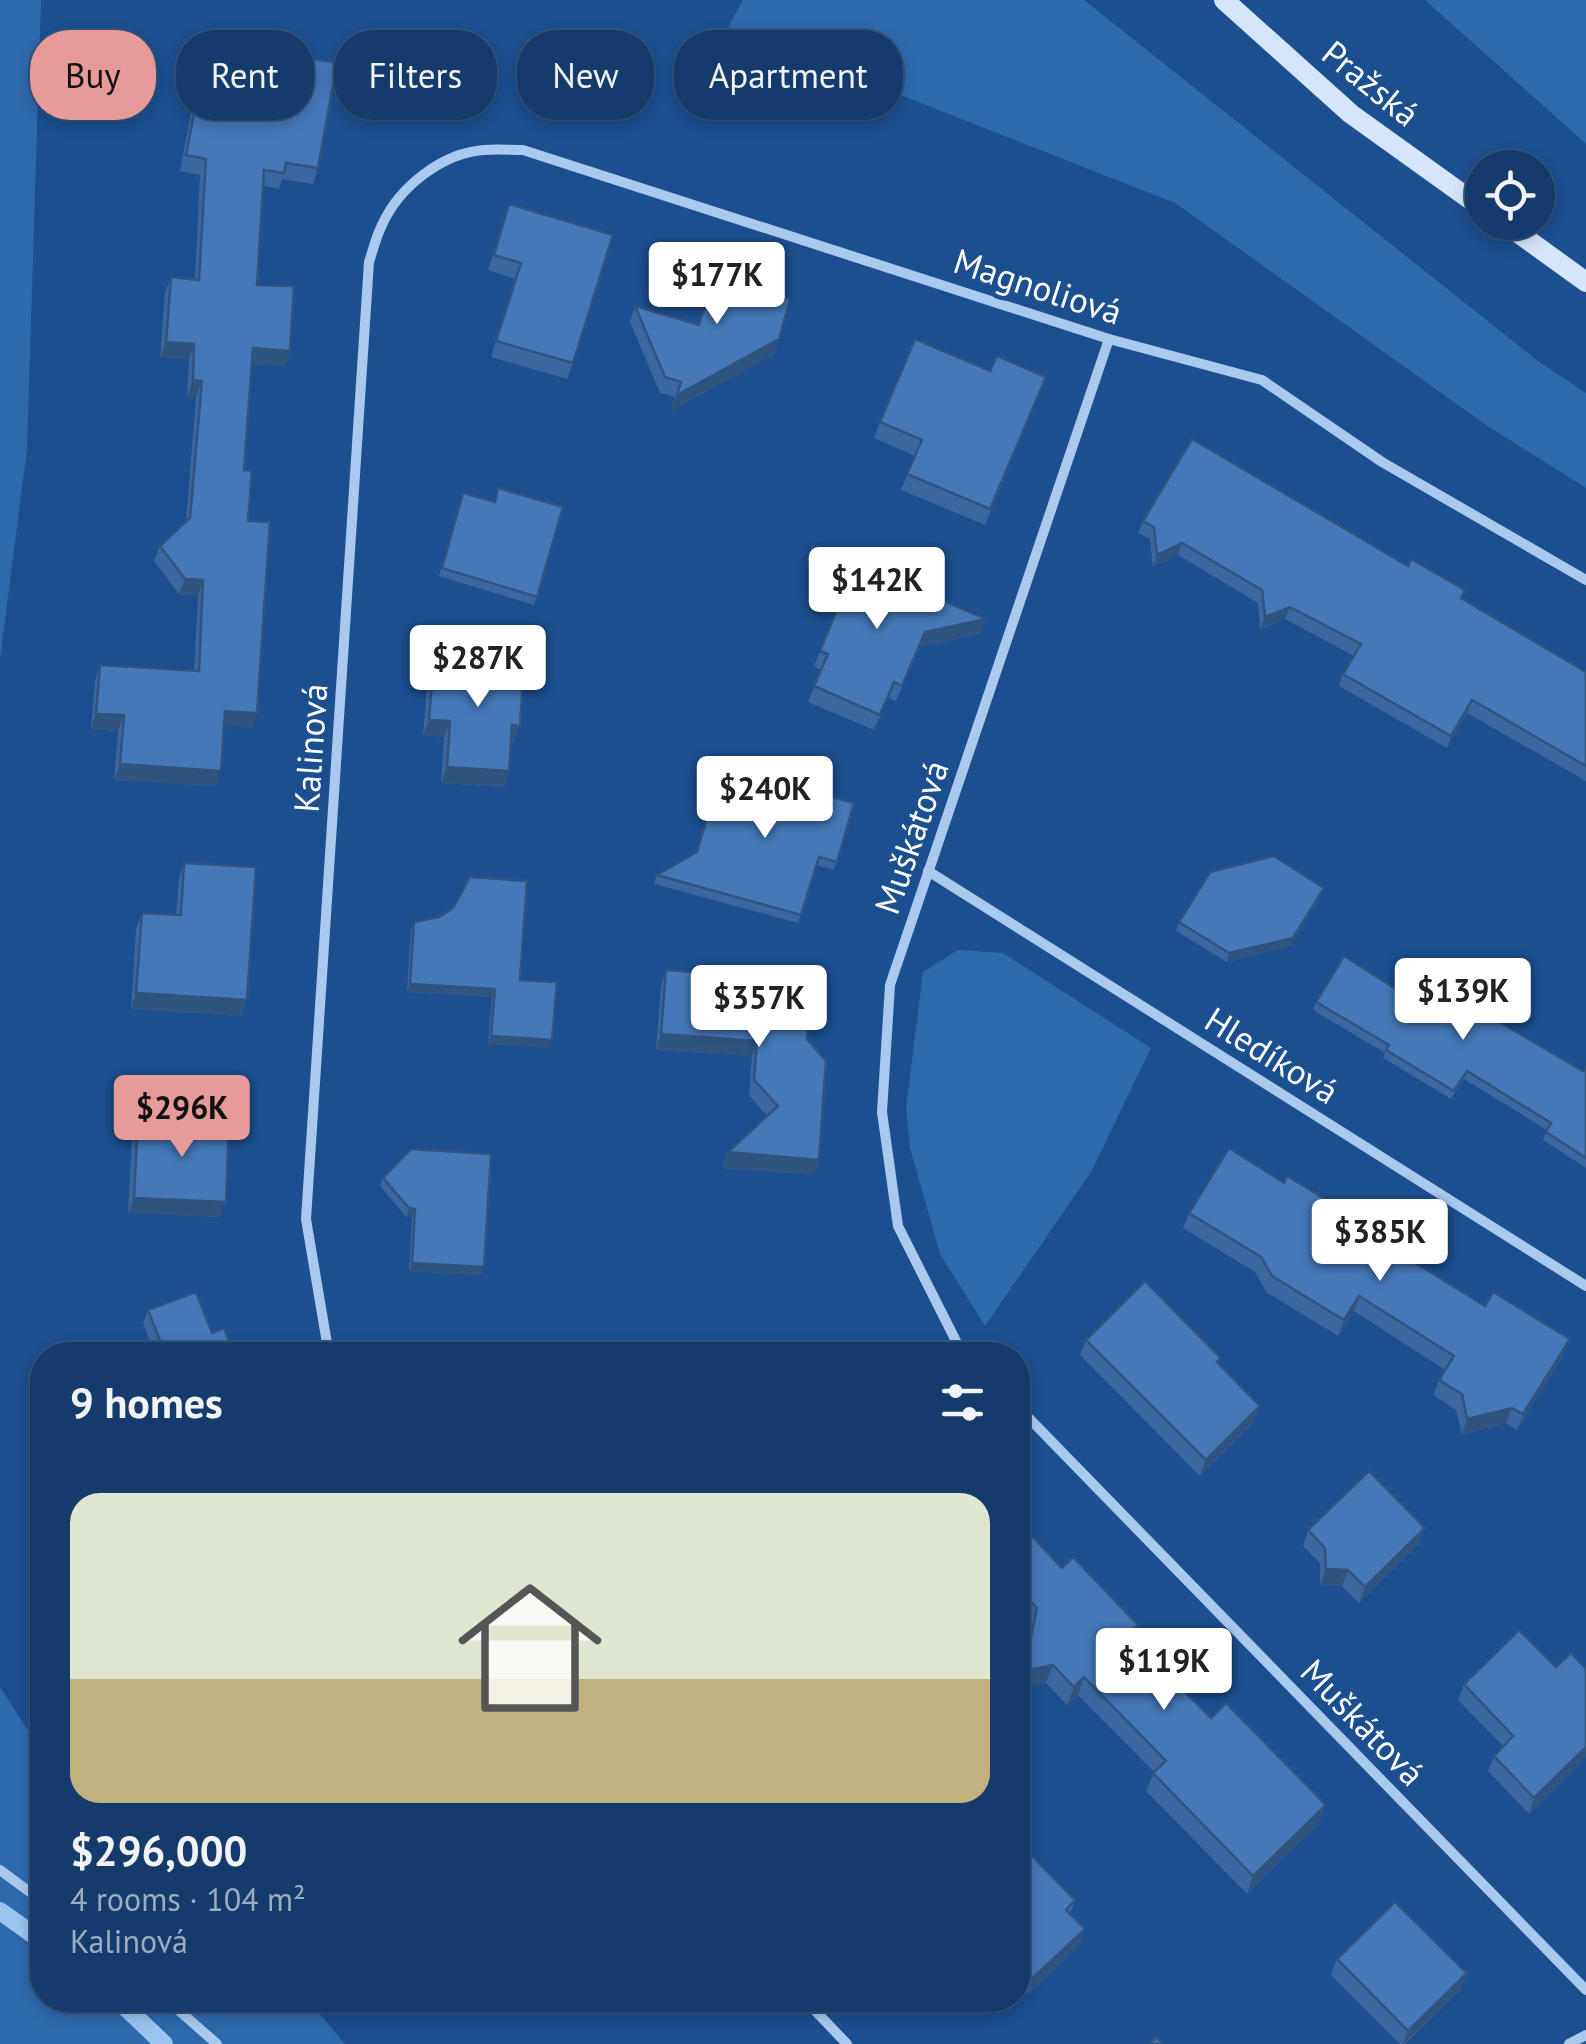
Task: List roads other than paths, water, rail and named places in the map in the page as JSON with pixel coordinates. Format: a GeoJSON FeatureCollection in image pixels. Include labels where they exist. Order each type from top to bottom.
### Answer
{"type":"FeatureCollection","features":[{"type":"Feature","properties":{"kind":"main road","name":"Pražská"},"geometry":{"type":"LineString","coordinates":[[1224,0],[1351,114],[1465,196]]}},
{"type":"Feature","properties":{"kind":"main road"},"geometry":{"type":"LineString","coordinates":[[1527,240],[1586,282]]}},
{"type":"Feature","properties":{"kind":"street","name":"Magnoliová"},"geometry":{"type":"LineString","coordinates":[[436,166],[482,150],[524,150],[1110,339],[1262,380],[1382,462],[1586,580]]}},
{"type":"Feature","properties":{"kind":"street","name":"Kalinová"},"geometry":{"type":"LineString","coordinates":[[327,1342],[306,1219],[370,262],[382,224],[400,197],[436,166]]}},
{"type":"Feature","properties":{"kind":"street","name":"Muškátová"},"geometry":{"type":"LineString","coordinates":[[956,1342],[898,1226],[882,1112],[890,985],[1110,339]]}},
{"type":"Feature","properties":{"kind":"street","name":"Hledíková"},"geometry":{"type":"LineString","coordinates":[[928,872],[1586,1286]]}},
{"type":"Feature","properties":{"kind":"street","name":"Muškátová"},"geometry":{"type":"LineString","coordinates":[[1030,1419],[1586,1990]]}},
{"type":"Feature","properties":{"kind":"street"},"geometry":{"type":"LineString","coordinates":[[0,1870],[30,1892]]}},
{"type":"Feature","properties":{"kind":"street"},"geometry":{"type":"LineString","coordinates":[[181,2012],[217,2044]]}},
{"type":"Feature","properties":{"kind":"street"},"geometry":{"type":"LineString","coordinates":[[816,2012],[847,2044]]}},
{"type":"Feature","properties":{"kind":"street"},"geometry":{"type":"LineString","coordinates":[[1569,2044],[1586,2035]]}},
{"type":"Feature","properties":{"kind":"waterway"},"geometry":{"type":"LineString","coordinates":[[0,1911],[30,1932]]}},
{"type":"Feature","properties":{"kind":"waterway"},"geometry":{"type":"LineString","coordinates":[[131,2012],[164,2044]]}}]}
